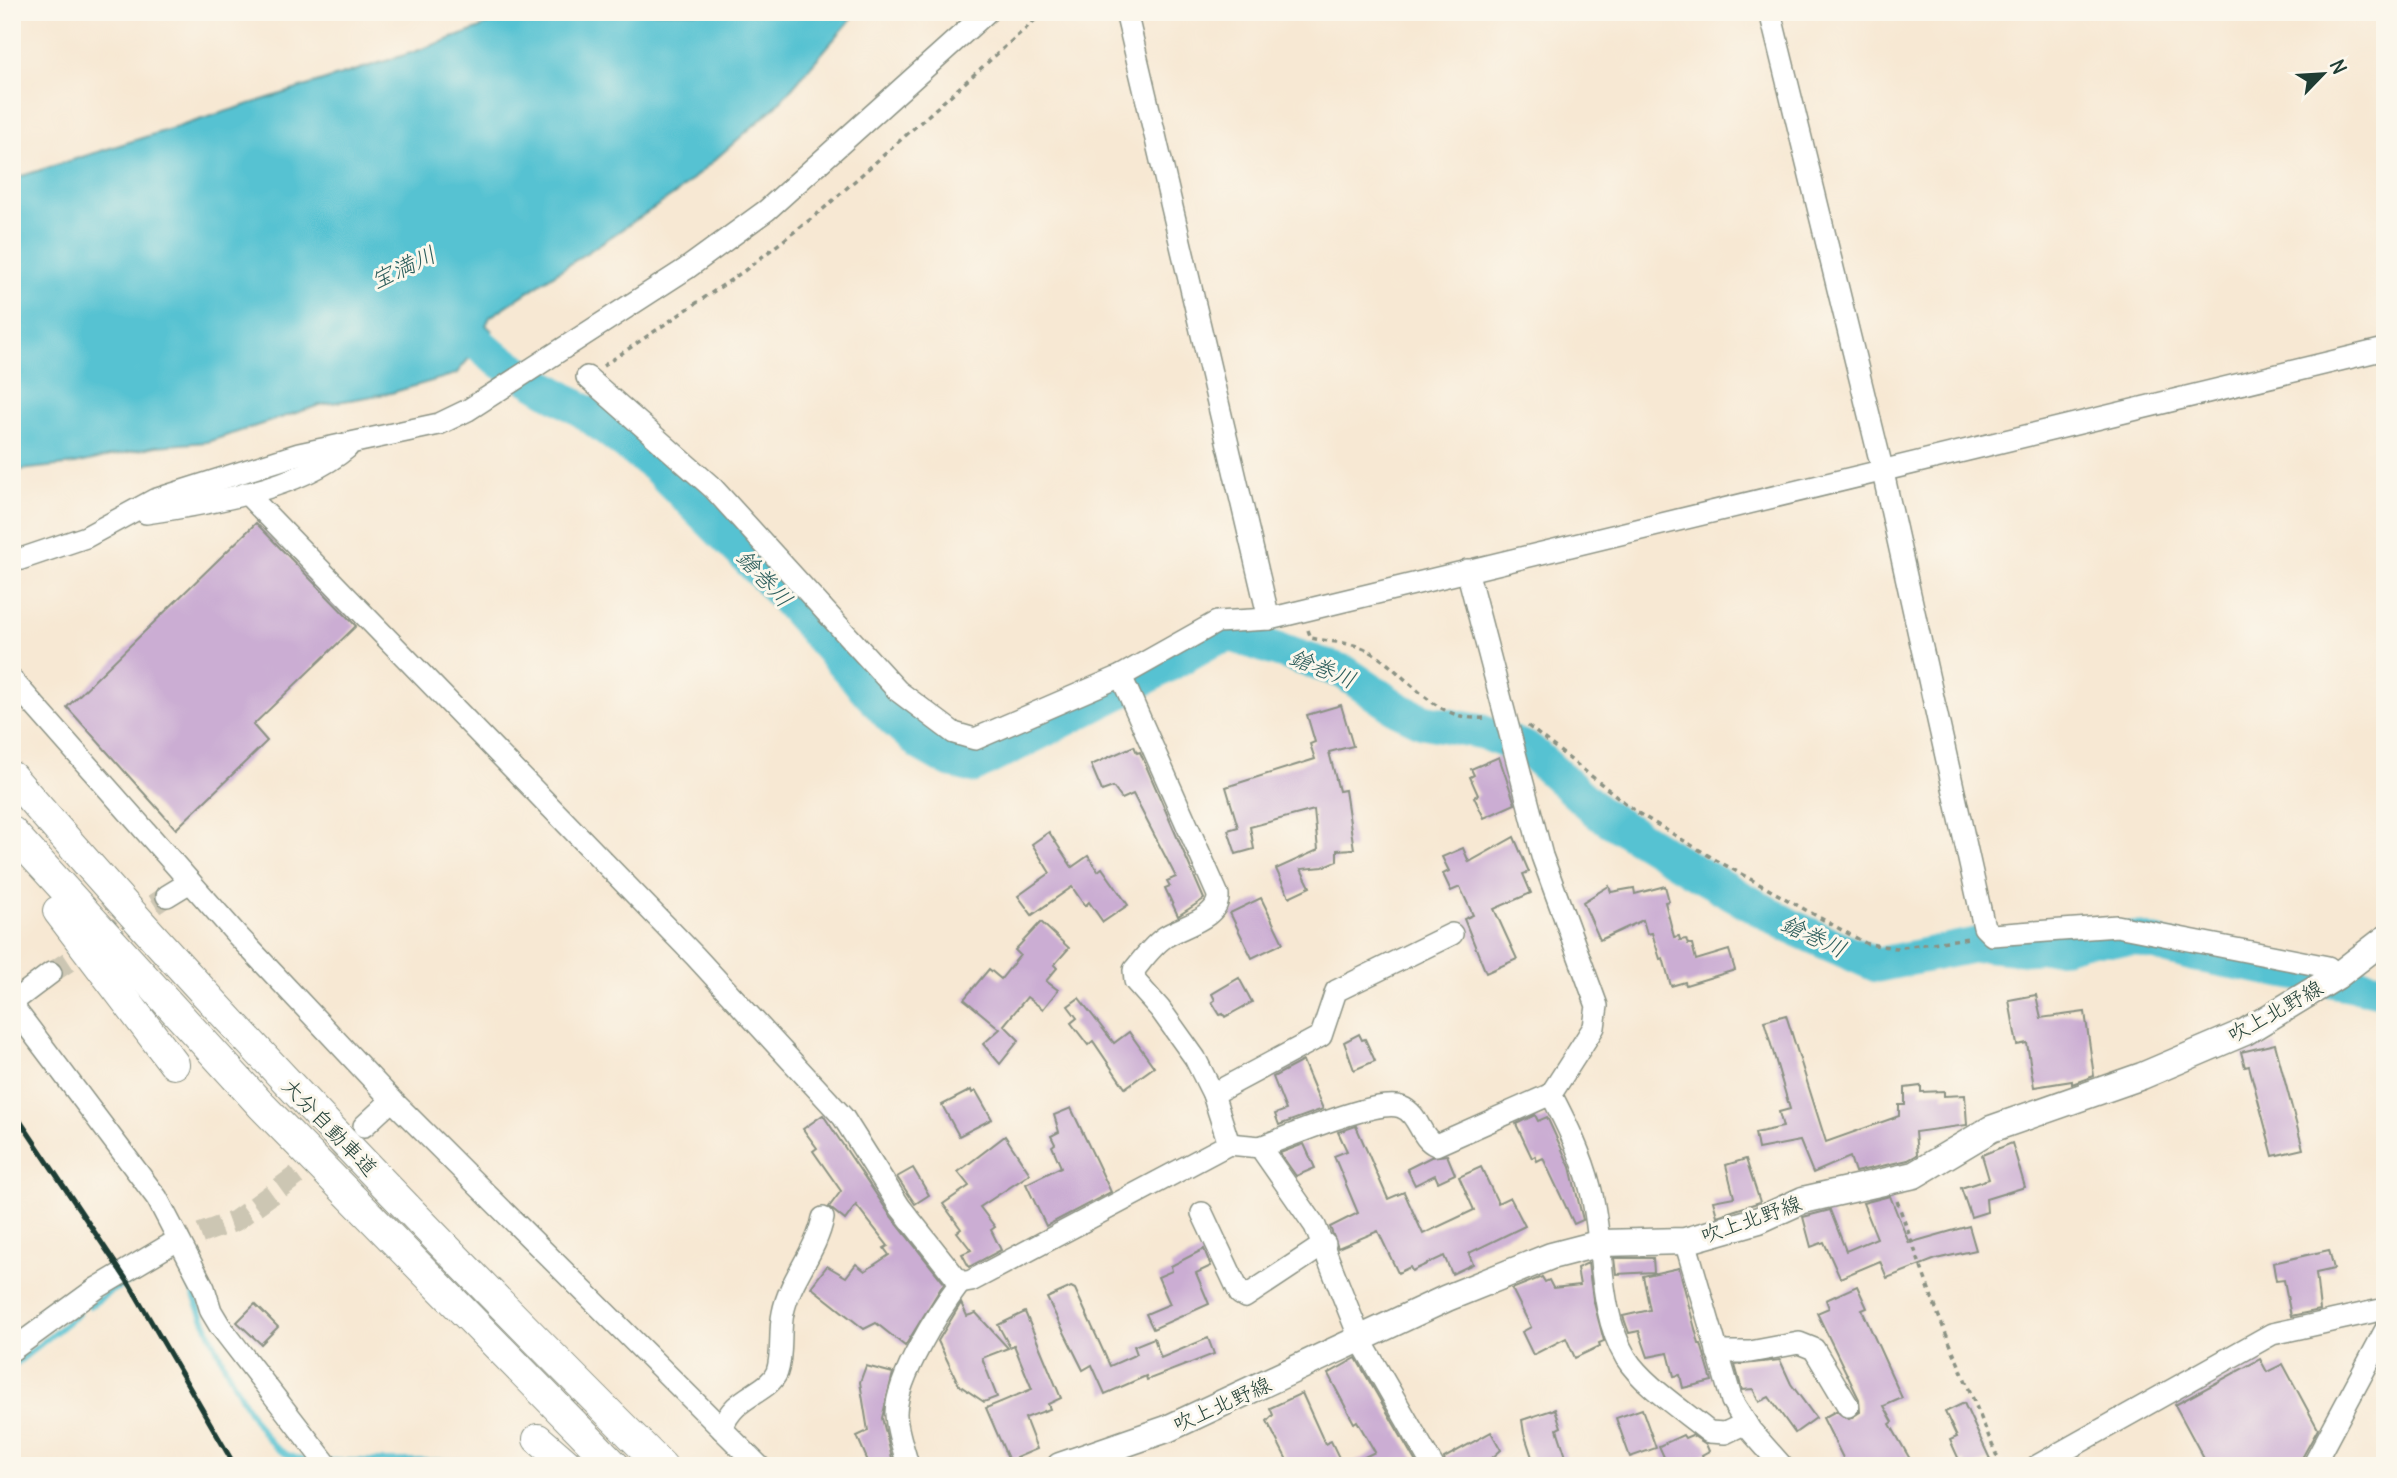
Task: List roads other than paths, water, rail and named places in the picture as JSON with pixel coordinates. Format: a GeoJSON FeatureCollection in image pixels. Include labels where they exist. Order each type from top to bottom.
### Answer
{"type":"FeatureCollection","features":[{"type":"Feature","properties":{"kind":"highway","name":"大分自動車道"},"geometry":{"type":"LineString","coordinates":[[12,777],[285,1080],[492,1296],[662,1466]]}},
{"type":"Feature","properties":{"kind":"highway","name":"大分自動車道"},"geometry":{"type":"LineString","coordinates":[[12,832],[261,1105],[615,1466]]}},
{"type":"Feature","properties":{"kind":"highway"},"geometry":{"type":"LineString","coordinates":[[12,850],[174,1064]]}},
{"type":"Feature","properties":{"kind":"highway"},"geometry":{"type":"LineString","coordinates":[[538,1439],[569,1466]]}},
{"type":"Feature","properties":{"kind":"main road","name":"吹上北野線"},"geometry":{"type":"LineString","coordinates":[[1060,1466],[1167,1429],[1361,1341],[1447,1298],[1552,1256],[1601,1242],[1685,1241],[1759,1220],[1803,1200],[1914,1175],[1991,1129],[2142,1076],[2245,1032],[2337,976],[2385,939]]}},
{"type":"Feature","properties":{"kind":"street"},"geometry":{"type":"LineString","coordinates":[[12,562],[86,537],[154,500],[208,482],[356,440],[439,424],[468,410],[686,269],[767,210],[987,12]]}},
{"type":"Feature","properties":{"kind":"street"},"geometry":{"type":"LineString","coordinates":[[1126,12],[1269,620]]}},
{"type":"Feature","properties":{"kind":"street"},"geometry":{"type":"LineString","coordinates":[[1770,12],[1882,468],[1984,927],[1992,935],[2117,926],[2328,967],[2337,976]]}},
{"type":"Feature","properties":{"kind":"street"},"geometry":{"type":"LineString","coordinates":[[587,377],[713,488],[898,691],[954,733],[975,739],[1121,676],[1217,622],[1269,620],[1882,468],[2385,349]]}},
{"type":"Feature","properties":{"kind":"street"},"geometry":{"type":"LineString","coordinates":[[120,517],[184,508],[246,493],[336,457],[356,440]]}},
{"type":"Feature","properties":{"kind":"street"},"geometry":{"type":"LineString","coordinates":[[246,493],[695,956],[843,1117],[900,1207],[960,1283]]}},
{"type":"Feature","properties":{"kind":"street"},"geometry":{"type":"LineString","coordinates":[[908,1466],[896,1415],[898,1396],[907,1372],[939,1313],[960,1283],[971,1281],[1229,1144],[1260,1147],[1378,1105],[1400,1107],[1413,1115],[1427,1141],[1436,1145],[1551,1094],[1594,1027],[1597,1006],[1542,856],[1467,570]]}},
{"type":"Feature","properties":{"kind":"street"},"geometry":{"type":"LineString","coordinates":[[1121,676],[1219,902],[1213,912],[1163,939],[1134,970],[1135,981],[1160,1009],[1195,1058],[1213,1094],[1229,1144]]}},
{"type":"Feature","properties":{"kind":"street"},"geometry":{"type":"LineString","coordinates":[[12,680],[190,882],[392,1100],[759,1466]]}},
{"type":"Feature","properties":{"kind":"street"},"geometry":{"type":"LineString","coordinates":[[167,896],[190,882]]}},
{"type":"Feature","properties":{"kind":"street"},"geometry":{"type":"LineString","coordinates":[[1213,1094],[1321,1036],[1336,991],[1452,934]]}},
{"type":"Feature","properties":{"kind":"street"},"geometry":{"type":"LineString","coordinates":[[51,973],[14,1001],[17,1012],[157,1198],[204,1288],[211,1311],[220,1326],[328,1466]]}},
{"type":"Feature","properties":{"kind":"street"},"geometry":{"type":"LineString","coordinates":[[1551,1094],[1568,1126],[1590,1186],[1601,1242],[1609,1316],[1616,1338],[1628,1361],[1709,1432],[1725,1433],[1746,1423]]}},
{"type":"Feature","properties":{"kind":"street"},"geometry":{"type":"LineString","coordinates":[[364,1126],[392,1100]]}},
{"type":"Feature","properties":{"kind":"street"},"geometry":{"type":"LineString","coordinates":[[1260,1147],[1325,1244],[1361,1341],[1433,1466]]}},
{"type":"Feature","properties":{"kind":"street"},"geometry":{"type":"LineString","coordinates":[[1202,1213],[1240,1294],[1245,1297],[1325,1244]]}},
{"type":"Feature","properties":{"kind":"street"},"geometry":{"type":"LineString","coordinates":[[722,1429],[728,1411],[765,1385],[778,1371],[783,1311],[793,1284],[813,1251],[823,1218]]}},
{"type":"Feature","properties":{"kind":"street"},"geometry":{"type":"LineString","coordinates":[[1685,1241],[1732,1401],[1746,1423],[1782,1466]]}},
{"type":"Feature","properties":{"kind":"street"},"geometry":{"type":"LineString","coordinates":[[12,1350],[97,1288],[171,1244]]}},
{"type":"Feature","properties":{"kind":"street"},"geometry":{"type":"LineString","coordinates":[[2037,1466],[2272,1334],[2385,1309]]}},
{"type":"Feature","properties":{"kind":"street"},"geometry":{"type":"LineString","coordinates":[[2314,1466],[2385,1331]]}},
{"type":"Feature","properties":{"kind":"street"},"geometry":{"type":"LineString","coordinates":[[1717,1352],[1750,1352],[1798,1343],[1814,1349],[1848,1406]]}},
{"type":"Feature","properties":{"kind":"water","name":"宝満川"},"geometry":{"type":"Polygon","coordinates":[[[507,12],[854,12],[849,22],[777,105],[678,192],[490,317],[486,325],[492,331],[456,374],[391,393],[320,405],[207,442],[156,446],[75,464],[12,471],[12,179],[411,53],[478,29],[507,12]]]}},
{"type":"Feature","properties":{"kind":"waterway","name":"鎗巻川"},"geometry":{"type":"LineString","coordinates":[[445,313],[494,357],[585,412],[657,467],[773,584],[890,716],[921,744],[951,761],[973,766],[1127,688],[1212,640],[1232,635],[1344,672],[1398,709],[1423,721],[1482,732],[1529,750],[1599,813],[1792,927],[1877,965],[1981,944],[2022,948],[2064,945],[2090,938],[2138,939],[2192,954],[2385,990]]}},
{"type":"Feature","properties":{"kind":"waterway"},"geometry":{"type":"LineString","coordinates":[[90,1306],[113,1290],[153,1270],[157,1260]]}},
{"type":"Feature","properties":{"kind":"waterway"},"geometry":{"type":"LineString","coordinates":[[185,1272],[239,1393],[266,1436],[287,1455],[319,1462]]}},
{"type":"Feature","properties":{"kind":"waterway"},"geometry":{"type":"LineString","coordinates":[[12,1367],[78,1314]]}},
{"type":"Feature","properties":{"kind":"waterway"},"geometry":{"type":"LineString","coordinates":[[330,1461],[459,1461],[474,1466]]}},
{"type":"Feature","properties":{"kind":"tunnel"},"geometry":{"type":"LineString","coordinates":[[51,973],[167,896]]}},
{"type":"Feature","properties":{"kind":"tunnel"},"geometry":{"type":"LineString","coordinates":[[171,1244],[235,1221],[353,1134]]}},
{"type":"Feature","properties":{"kind":"railway"},"geometry":{"type":"LineString","coordinates":[[12,1109],[130,1285],[235,1466]]}}]}
